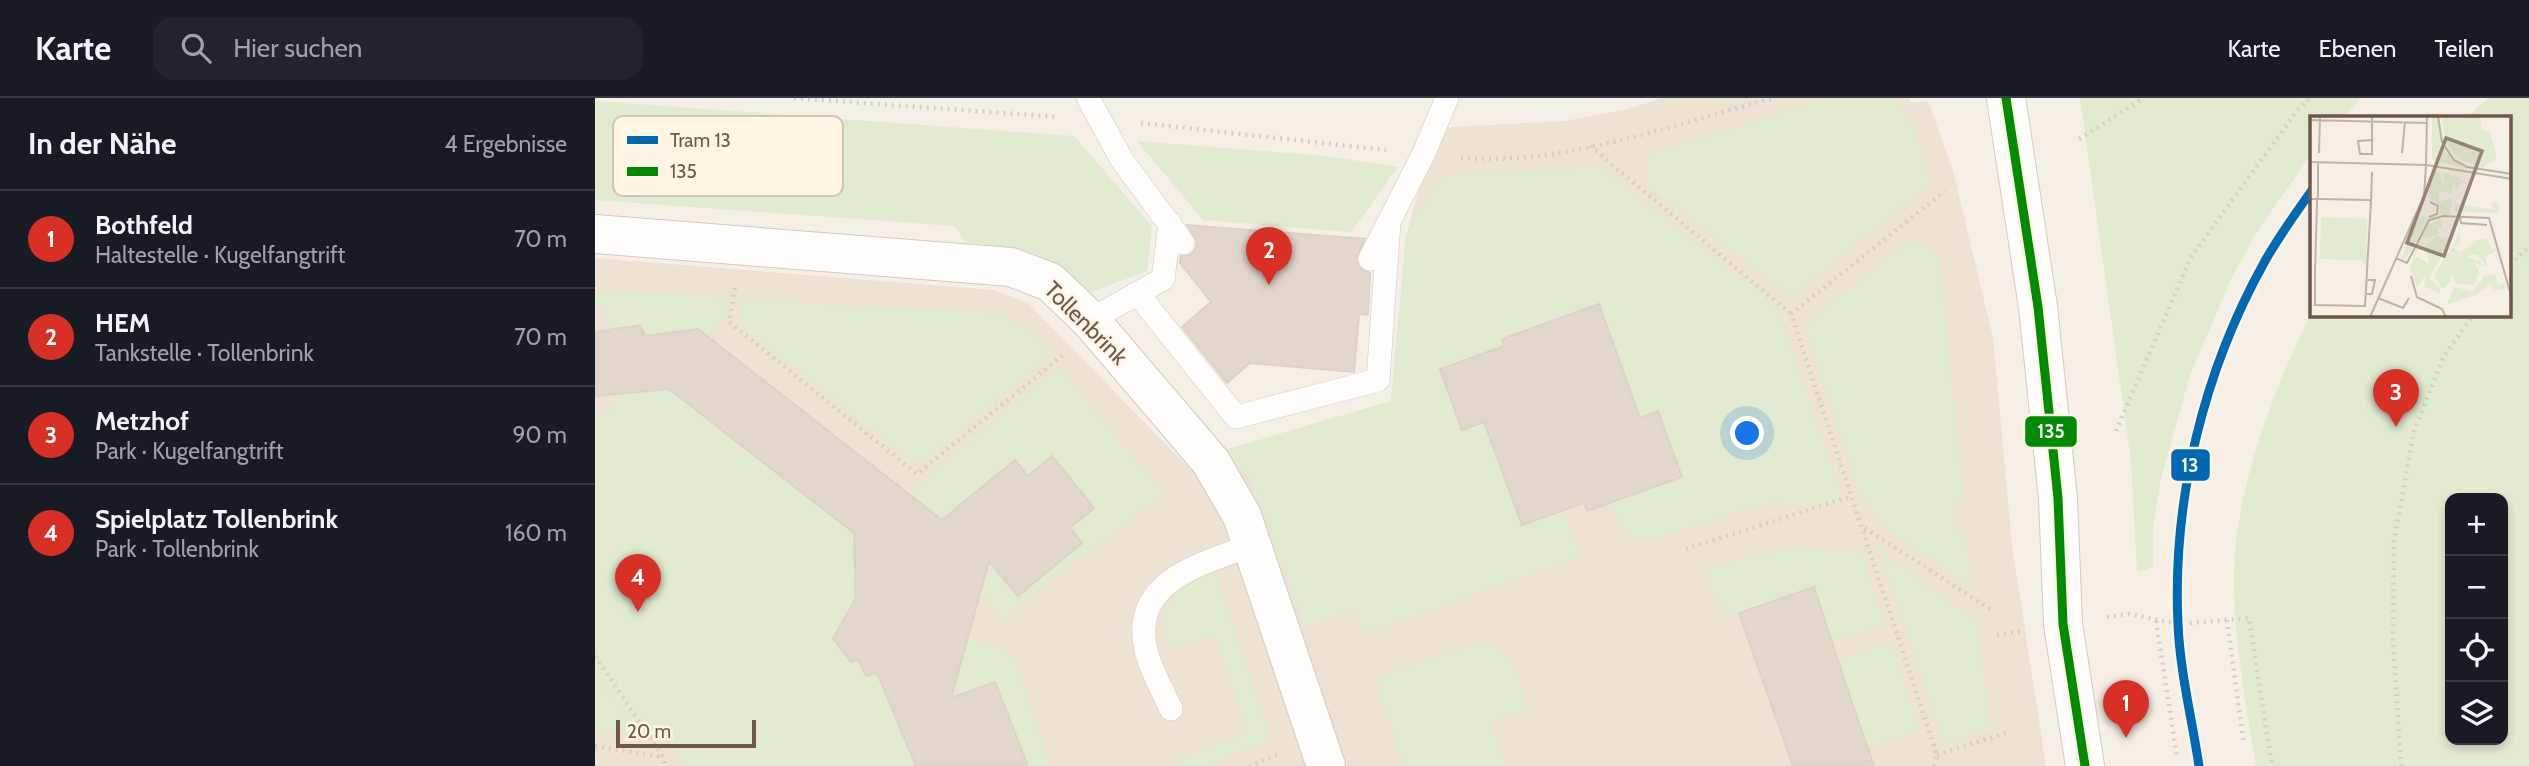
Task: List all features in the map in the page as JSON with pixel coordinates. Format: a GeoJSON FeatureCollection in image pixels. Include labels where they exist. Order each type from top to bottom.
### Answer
{"type":"FeatureCollection","features":[{"type":"Feature","properties":{"kind":"street"},"geometry":{"type":"LineString","coordinates":[[2005,98],[2038,307],[2058,498],[2063,624],[2085,766]]}},
{"type":"Feature","properties":{"kind":"street","name":"Tollenbrink"},"geometry":{"type":"LineString","coordinates":[[595,234],[1011,267],[1050,282],[1093,324],[1211,463],[1242,516],[1326,766]]}},
{"type":"Feature","properties":{"kind":"lane"},"geometry":{"type":"LineString","coordinates":[[1370,259],[1423,155],[1447,98]]}},
{"type":"Feature","properties":{"kind":"lane"},"geometry":{"type":"LineString","coordinates":[[1093,108],[1122,159],[1183,243]]}},
{"type":"Feature","properties":{"kind":"lane"},"geometry":{"type":"LineString","coordinates":[[1137,293],[1236,417],[1378,380],[1389,222]]}},
{"type":"Feature","properties":{"kind":"lane"},"geometry":{"type":"LineString","coordinates":[[1093,324],[1137,293],[1163,279],[1170,223]]}},
{"type":"Feature","properties":{"kind":"lane"},"geometry":{"type":"LineString","coordinates":[[1171,709],[1147,654],[1144,638],[1148,607],[1170,581],[1189,569],[1252,545]]}},
{"type":"Feature","properties":{"kind":"path"},"geometry":{"type":"LineString","coordinates":[[794,98],[1093,108],[1423,155],[1477,159],[1590,146],[1656,132],[1775,98]]}},
{"type":"Feature","properties":{"kind":"path"},"geometry":{"type":"LineString","coordinates":[[1744,106],[1760,98]]}},
{"type":"Feature","properties":{"kind":"path"},"geometry":{"type":"LineString","coordinates":[[2079,139],[2144,98]]}},
{"type":"Feature","properties":{"kind":"path"},"geometry":{"type":"LineString","coordinates":[[2116,431],[2191,257],[2297,111],[2311,98]]}},
{"type":"Feature","properties":{"kind":"path"},"geometry":{"type":"LineString","coordinates":[[1590,146],[1791,314],[1851,496],[1864,527],[1937,755],[1934,766]]}},
{"type":"Feature","properties":{"kind":"path"},"geometry":{"type":"LineString","coordinates":[[1791,314],[1945,191]]}},
{"type":"Feature","properties":{"kind":"path"},"geometry":{"type":"LineString","coordinates":[[743,246],[729,322],[917,474],[1093,324]]}},
{"type":"Feature","properties":{"kind":"path"},"geometry":{"type":"LineString","coordinates":[[2511,264],[2529,246]]}},
{"type":"Feature","properties":{"kind":"path"},"geometry":{"type":"LineString","coordinates":[[2401,766],[2393,640],[2394,541],[2414,430],[2444,356],[2472,317]]}},
{"type":"Feature","properties":{"kind":"path"},"geometry":{"type":"LineString","coordinates":[[1686,549],[1851,496]]}},
{"type":"Feature","properties":{"kind":"path"},"geometry":{"type":"LineString","coordinates":[[1864,527],[1993,611]]}},
{"type":"Feature","properties":{"kind":"path"},"geometry":{"type":"LineString","coordinates":[[2095,618],[2129,614],[2178,624],[2249,618],[2272,766]]}},
{"type":"Feature","properties":{"kind":"path"},"geometry":{"type":"LineString","coordinates":[[2227,620],[2244,745]]}},
{"type":"Feature","properties":{"kind":"path"},"geometry":{"type":"LineString","coordinates":[[2156,621],[2177,757]]}},
{"type":"Feature","properties":{"kind":"path"},"geometry":{"type":"LineString","coordinates":[[1997,635],[2028,630]]}},
{"type":"Feature","properties":{"kind":"path"},"geometry":{"type":"LineString","coordinates":[[595,656],[663,757],[666,766]]}},
{"type":"Feature","properties":{"kind":"path"},"geometry":{"type":"LineString","coordinates":[[1937,755],[2008,732]]}},
{"type":"Feature","properties":{"kind":"path"},"geometry":{"type":"LineString","coordinates":[[595,746],[663,757]]}},
{"type":"Feature","properties":{"kind":"shaded area"},"geometry":{"type":"Polygon","coordinates":[[[1662,98],[1909,98],[1912,103],[1928,101],[1953,171],[1993,338],[2012,546],[2046,766],[595,766],[595,258],[994,290],[1029,304],[1191,470],[1225,450],[1391,401],[1406,236],[1436,128],[1565,121],[1628,109],[1662,98]]]}},
{"type":"Feature","properties":{"kind":"green space"},"geometry":{"type":"Polygon","coordinates":[[[1829,98],[1884,98],[1895,103],[1903,111],[1916,134],[1930,183],[1792,297],[1648,186],[1646,156],[1829,98]]]}},
{"type":"Feature","properties":{"kind":"green space"},"geometry":{"type":"Polygon","coordinates":[[[2080,98],[2361,98],[2344,116],[2310,116],[2310,156],[2255,235],[2231,279],[2190,375],[2161,478],[2153,529],[2153,567],[2137,572],[2131,461],[2080,98]]]}},
{"type":"Feature","properties":{"kind":"green space"},"geometry":{"type":"Polygon","coordinates":[[[2489,98],[2529,98],[2529,766],[2256,766],[2235,614],[2235,556],[2239,520],[2256,448],[2282,378],[2310,316],[2511,317],[2511,116],[2467,116],[2489,98]]]}},
{"type":"Feature","properties":{"kind":"green space"},"geometry":{"type":"Polygon","coordinates":[[[595,101],[800,116],[613,116],[613,196],[843,196],[843,119],[1074,136],[1152,226],[1147,271],[1086,294],[1038,255],[1019,248],[965,242],[954,226],[595,200],[595,101]]]}},
{"type":"Feature","properties":{"kind":"green space"},"geometry":{"type":"Polygon","coordinates":[[[1137,141],[1326,156],[1398,167],[1351,232],[1203,220],[1137,141]]]}},
{"type":"Feature","properties":{"kind":"green space"},"geometry":{"type":"Polygon","coordinates":[[[1600,167],[1777,307],[1843,499],[1820,505],[1768,503],[1650,540],[1624,529],[1611,503],[1682,476],[1658,411],[1612,428],[1622,369],[1598,304],[1502,339],[1504,346],[1440,369],[1463,430],[1522,408],[1499,463],[1521,524],[1564,510],[1581,556],[1364,634],[1355,610],[1305,628],[1253,483],[1225,450],[1391,401],[1406,236],[1444,175],[1600,167]]]}},
{"type":"Feature","properties":{"kind":"green space"},"geometry":{"type":"Polygon","coordinates":[[[1906,242],[1924,244],[1939,255],[1964,503],[1952,504],[1955,534],[1966,533],[1972,588],[1885,528],[1859,493],[1804,326],[1906,242]]]}},
{"type":"Feature","properties":{"kind":"green space"},"geometry":{"type":"Polygon","coordinates":[[[595,290],[728,297],[726,315],[707,337],[696,328],[684,342],[641,337],[640,325],[609,329],[606,310],[595,311],[595,290]]]}},
{"type":"Feature","properties":{"kind":"green space"},"geometry":{"type":"Polygon","coordinates":[[[742,300],[1003,313],[1054,351],[919,466],[740,325],[742,300]]]}},
{"type":"Feature","properties":{"kind":"green space"},"geometry":{"type":"Polygon","coordinates":[[[1059,367],[1164,494],[1002,619],[973,583],[1094,508],[1053,456],[1028,476],[1015,460],[946,516],[954,525],[897,513],[922,481],[1059,367]]]}},
{"type":"Feature","properties":{"kind":"green space"},"geometry":{"type":"Polygon","coordinates":[[[669,389],[845,526],[857,522],[862,585],[855,615],[847,613],[833,639],[851,662],[858,660],[866,676],[889,668],[895,716],[901,732],[912,728],[920,766],[683,766],[667,738],[595,729],[595,676],[632,727],[595,670],[595,414],[616,411],[615,394],[669,389]]]}},
{"type":"Feature","properties":{"kind":"green space"},"geometry":{"type":"Polygon","coordinates":[[[1875,537],[1897,564],[1976,621],[1991,729],[1944,743],[1875,537]]]}},
{"type":"Feature","properties":{"kind":"green space"},"geometry":{"type":"Polygon","coordinates":[[[1800,548],[1862,553],[1885,624],[1832,642],[1813,587],[1725,617],[1721,604],[1717,606],[1706,570],[1756,555],[1800,548]]]}},
{"type":"Feature","properties":{"kind":"green space"},"geometry":{"type":"Polygon","coordinates":[[[1215,571],[1271,740],[1209,766],[1182,766],[1179,758],[1248,734],[1215,635],[1171,648],[1160,616],[1175,600],[1170,586],[1215,571]]]}},
{"type":"Feature","properties":{"kind":"green space"},"geometry":{"type":"Polygon","coordinates":[[[968,637],[1012,652],[1051,766],[1009,766],[959,696],[946,663],[963,655],[968,637]]]}},
{"type":"Feature","properties":{"kind":"green space"},"geometry":{"type":"Polygon","coordinates":[[[1891,642],[1920,729],[1868,747],[1839,660],[1891,642]]]}},
{"type":"Feature","properties":{"kind":"green space"},"geometry":{"type":"Polygon","coordinates":[[[1480,643],[1502,651],[1515,666],[1528,709],[1490,722],[1506,766],[1404,766],[1375,678],[1480,643]]]}},
{"type":"Feature","properties":{"kind":"building"},"geometry":{"type":"Polygon","coordinates":[[[1187,225],[1365,239],[1356,259],[1359,267],[1370,273],[1368,315],[1359,314],[1354,372],[1250,363],[1227,383],[1182,327],[1211,302],[1180,263],[1181,256],[1191,255],[1196,248],[1197,241],[1187,225]]]}},
{"type":"Feature","properties":{"kind":"building"},"geometry":{"type":"Polygon","coordinates":[[[1599,304],[1640,418],[1658,411],[1682,477],[1587,511],[1584,503],[1522,525],[1484,422],[1462,430],[1440,369],[1504,346],[1502,339],[1599,304]]]}},
{"type":"Feature","properties":{"kind":"building"},"geometry":{"type":"Polygon","coordinates":[[[640,325],[645,336],[698,329],[942,520],[1015,460],[1028,476],[1052,456],[1094,508],[1070,528],[1082,543],[1018,596],[989,561],[951,698],[995,682],[1028,766],[916,766],[877,673],[866,676],[858,660],[851,662],[833,639],[856,598],[854,533],[669,389],[595,396],[595,332],[640,325]]]}},
{"type":"Feature","properties":{"kind":"building"},"geometry":{"type":"Polygon","coordinates":[[[1814,587],[1874,766],[1793,766],[1739,613],[1814,587]]]}},
{"type":"Feature","properties":{"kind":"tram line","name":"13"},"geometry":{"type":"LineString","coordinates":[[2199,766],[2178,624],[2180,530],[2196,436],[2225,346],[2244,303],[2265,261],[2310,193]]}},
{"type":"Feature","properties":{"kind":"transit line","name":"135"},"geometry":{"type":"LineString","coordinates":[[2006,98],[2038,307],[2058,498],[2063,624],[2085,766]]}},
{"type":"Feature","properties":{"kind":"place","name":"HEM"},"geometry":{"type":"Point","coordinates":[1269,285]}},
{"type":"Feature","properties":{"kind":"place","name":"Metzhof"},"geometry":{"type":"Point","coordinates":[2396,427]}},
{"type":"Feature","properties":{"kind":"place","name":"Spielplatz Tollenbrink"},"geometry":{"type":"Point","coordinates":[638,612]}},
{"type":"Feature","properties":{"kind":"place","name":"Bothfeld"},"geometry":{"type":"Point","coordinates":[2126,738]}}]}
